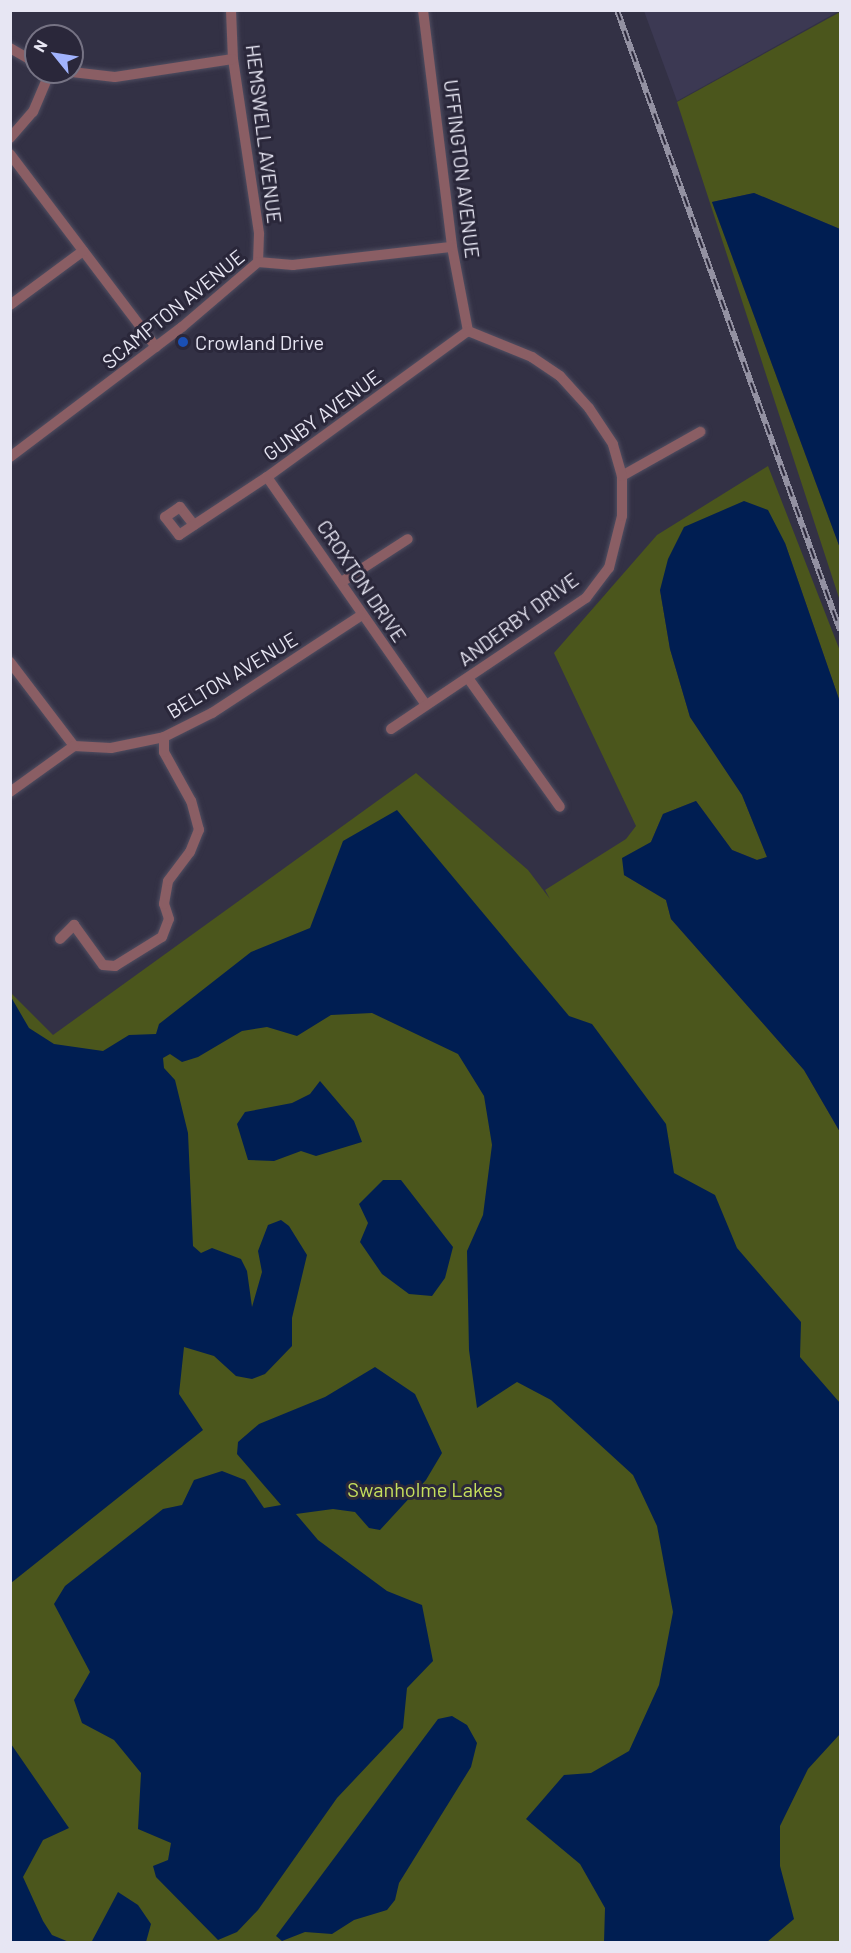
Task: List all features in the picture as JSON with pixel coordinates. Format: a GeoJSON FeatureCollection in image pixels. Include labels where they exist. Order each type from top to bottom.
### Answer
{"type":"FeatureCollection","features":[{"type":"Feature","properties":{"kind":"street","name":"HEMSWELL AVENUE"},"geometry":{"type":"LineString","coordinates":[[231,10],[233,58],[259,234],[258,262]]}},
{"type":"Feature","properties":{"kind":"street","name":"UFFINGTON AVENUE"},"geometry":{"type":"LineString","coordinates":[[423,10],[452,247],[468,331]]}},
{"type":"Feature","properties":{"kind":"street"},"geometry":{"type":"LineString","coordinates":[[10,48],[24,56]]}},
{"type":"Feature","properties":{"kind":"street"},"geometry":{"type":"LineString","coordinates":[[84,73],[115,77],[233,58]]}},
{"type":"Feature","properties":{"kind":"street"},"geometry":{"type":"LineString","coordinates":[[10,138],[33,112],[45,84]]}},
{"type":"Feature","properties":{"kind":"street"},"geometry":{"type":"LineString","coordinates":[[10,154],[156,347]]}},
{"type":"Feature","properties":{"kind":"street","name":"SCAMPTON AVENUE"},"geometry":{"type":"LineString","coordinates":[[10,457],[156,347],[258,262],[293,265],[452,247]]}},
{"type":"Feature","properties":{"kind":"street"},"geometry":{"type":"LineString","coordinates":[[10,305],[83,251]]}},
{"type":"Feature","properties":{"kind":"street","name":"ANDERBY DRIVE"},"geometry":{"type":"LineString","coordinates":[[391,729],[586,598],[609,568],[622,516],[622,476],[613,444],[560,376],[532,357],[468,331]]}},
{"type":"Feature","properties":{"kind":"street","name":"GUNBY AVENUE"},"geometry":{"type":"LineString","coordinates":[[194,525],[267,477],[468,331]]}},
{"type":"Feature","properties":{"kind":"street"},"geometry":{"type":"LineString","coordinates":[[622,476],[700,432]]}},
{"type":"Feature","properties":{"kind":"street","name":"CROXTON DRIVE"},"geometry":{"type":"LineString","coordinates":[[267,477],[343,582],[362,615],[426,705]]}},
{"type":"Feature","properties":{"kind":"street"},"geometry":{"type":"LineString","coordinates":[[343,582],[408,539]]}},
{"type":"Feature","properties":{"kind":"street","name":"BELTON AVENUE"},"geometry":{"type":"LineString","coordinates":[[74,746],[111,748],[164,736],[220,708],[362,615]]}},
{"type":"Feature","properties":{"kind":"street"},"geometry":{"type":"LineString","coordinates":[[10,662],[74,746],[10,792]]}},
{"type":"Feature","properties":{"kind":"street"},"geometry":{"type":"LineString","coordinates":[[468,678],[560,807]]}},
{"type":"Feature","properties":{"kind":"street"},"geometry":{"type":"LineString","coordinates":[[60,939],[74,925],[103,965],[115,966],[162,937],[169,919],[164,904],[168,881],[190,852],[199,830],[191,801],[165,752],[164,736]]}},
{"type":"Feature","properties":{"kind":"shaded area"},"geometry":{"type":"Polygon","coordinates":[[[644,10],[839,11],[677,101],[644,10]]]}},
{"type":"Feature","properties":{"kind":"green space"},"geometry":{"type":"Polygon","coordinates":[[[840,12],[840,229],[754,193],[712,202],[840,548],[840,601],[677,102],[840,12]]]}},
{"type":"Feature","properties":{"kind":"green space","name":"Swanholme Lakes"},"geometry":{"type":"Polygon","coordinates":[[[768,466],[840,651],[840,702],[785,543],[660,590],[670,649],[690,717],[742,795],[767,857],[757,860],[732,850],[696,801],[663,814],[651,842],[624,875],[666,900],[671,919],[804,1070],[840,1132],[840,1942],[11,1942],[10,992],[53,1035],[416,773],[528,870],[550,899],[545,890],[626,839],[636,826],[554,653],[657,535],[768,466]]]}},
{"type":"Feature","properties":{"kind":"water"},"geometry":{"type":"Polygon","coordinates":[[[754,193],[840,229],[840,548],[712,202],[754,193]]]}},
{"type":"Feature","properties":{"kind":"water"},"geometry":{"type":"Polygon","coordinates":[[[744,501],[768,510],[785,543],[840,702],[840,1132],[804,1070],[671,919],[666,900],[624,875],[622,858],[651,842],[663,814],[696,801],[732,850],[757,860],[767,857],[742,795],[690,717],[670,649],[660,590],[668,559],[684,527],[744,501]]]}},
{"type":"Feature","properties":{"kind":"water"},"geometry":{"type":"Polygon","coordinates":[[[397,810],[569,1016],[592,1024],[666,1124],[674,1173],[715,1195],[737,1248],[801,1322],[800,1357],[840,1403],[840,1734],[808,1769],[780,1826],[780,1866],[794,1919],[767,1942],[604,1942],[605,1908],[580,1864],[526,1819],[564,1775],[591,1773],[629,1751],[659,1685],[673,1612],[657,1526],[633,1475],[551,1400],[517,1382],[477,1408],[469,1350],[467,1251],[483,1215],[492,1145],[484,1096],[458,1054],[372,1013],[331,1015],[297,1036],[267,1027],[242,1031],[198,1057],[182,1062],[170,1054],[163,1058],[164,1068],[175,1080],[188,1133],[193,1246],[201,1253],[212,1248],[241,1259],[247,1271],[252,1307],[262,1272],[258,1251],[268,1225],[281,1220],[289,1226],[307,1255],[292,1318],[292,1346],[265,1374],[252,1379],[236,1376],[214,1356],[184,1347],[179,1394],[203,1430],[11,1583],[11,997],[29,1028],[54,1044],[103,1051],[129,1035],[156,1034],[159,1024],[251,952],[310,928],[343,841],[397,810]]]}},
{"type":"Feature","properties":{"kind":"water"},"geometry":{"type":"Polygon","coordinates":[[[320,1081],[354,1121],[362,1142],[316,1156],[301,1151],[274,1161],[248,1160],[237,1124],[245,1112],[292,1103],[310,1094],[320,1081]]]}},
{"type":"Feature","properties":{"kind":"water"},"geometry":{"type":"Polygon","coordinates":[[[383,1180],[401,1180],[453,1247],[445,1278],[432,1296],[409,1294],[382,1274],[360,1242],[368,1223],[359,1204],[383,1180]]]}},
{"type":"Feature","properties":{"kind":"water"},"geometry":{"type":"Polygon","coordinates":[[[375,1367],[415,1394],[442,1453],[426,1480],[380,1530],[369,1528],[355,1512],[333,1509],[296,1514],[318,1540],[387,1591],[422,1605],[433,1661],[407,1688],[403,1728],[337,1798],[258,1910],[237,1932],[218,1940],[156,1877],[153,1866],[168,1860],[171,1843],[138,1829],[141,1773],[114,1740],[82,1723],[74,1700],[90,1672],[54,1604],[65,1586],[163,1509],[182,1505],[194,1480],[222,1471],[245,1480],[264,1508],[281,1505],[237,1454],[238,1442],[259,1424],[325,1397],[375,1367]]]}},
{"type":"Feature","properties":{"kind":"water"},"geometry":{"type":"Polygon","coordinates":[[[452,1716],[467,1725],[477,1743],[471,1767],[399,1883],[395,1900],[387,1910],[354,1920],[332,1934],[305,1932],[282,1941],[276,1936],[438,1719],[452,1716]]]}},
{"type":"Feature","properties":{"kind":"water"},"geometry":{"type":"Polygon","coordinates":[[[11,1744],[69,1828],[43,1840],[23,1877],[52,1935],[69,1942],[11,1942],[11,1744]]]}},
{"type":"Feature","properties":{"kind":"water"},"geometry":{"type":"Polygon","coordinates":[[[118,1892],[138,1905],[151,1924],[146,1942],[86,1942],[92,1941],[118,1892]]]}},
{"type":"Feature","properties":{"kind":"railway"},"geometry":{"type":"LineString","coordinates":[[617,10],[840,630]]}},
{"type":"Feature","properties":{"kind":"place","name":"Crowland Drive"},"geometry":{"type":"Point","coordinates":[183,342]}}]}
